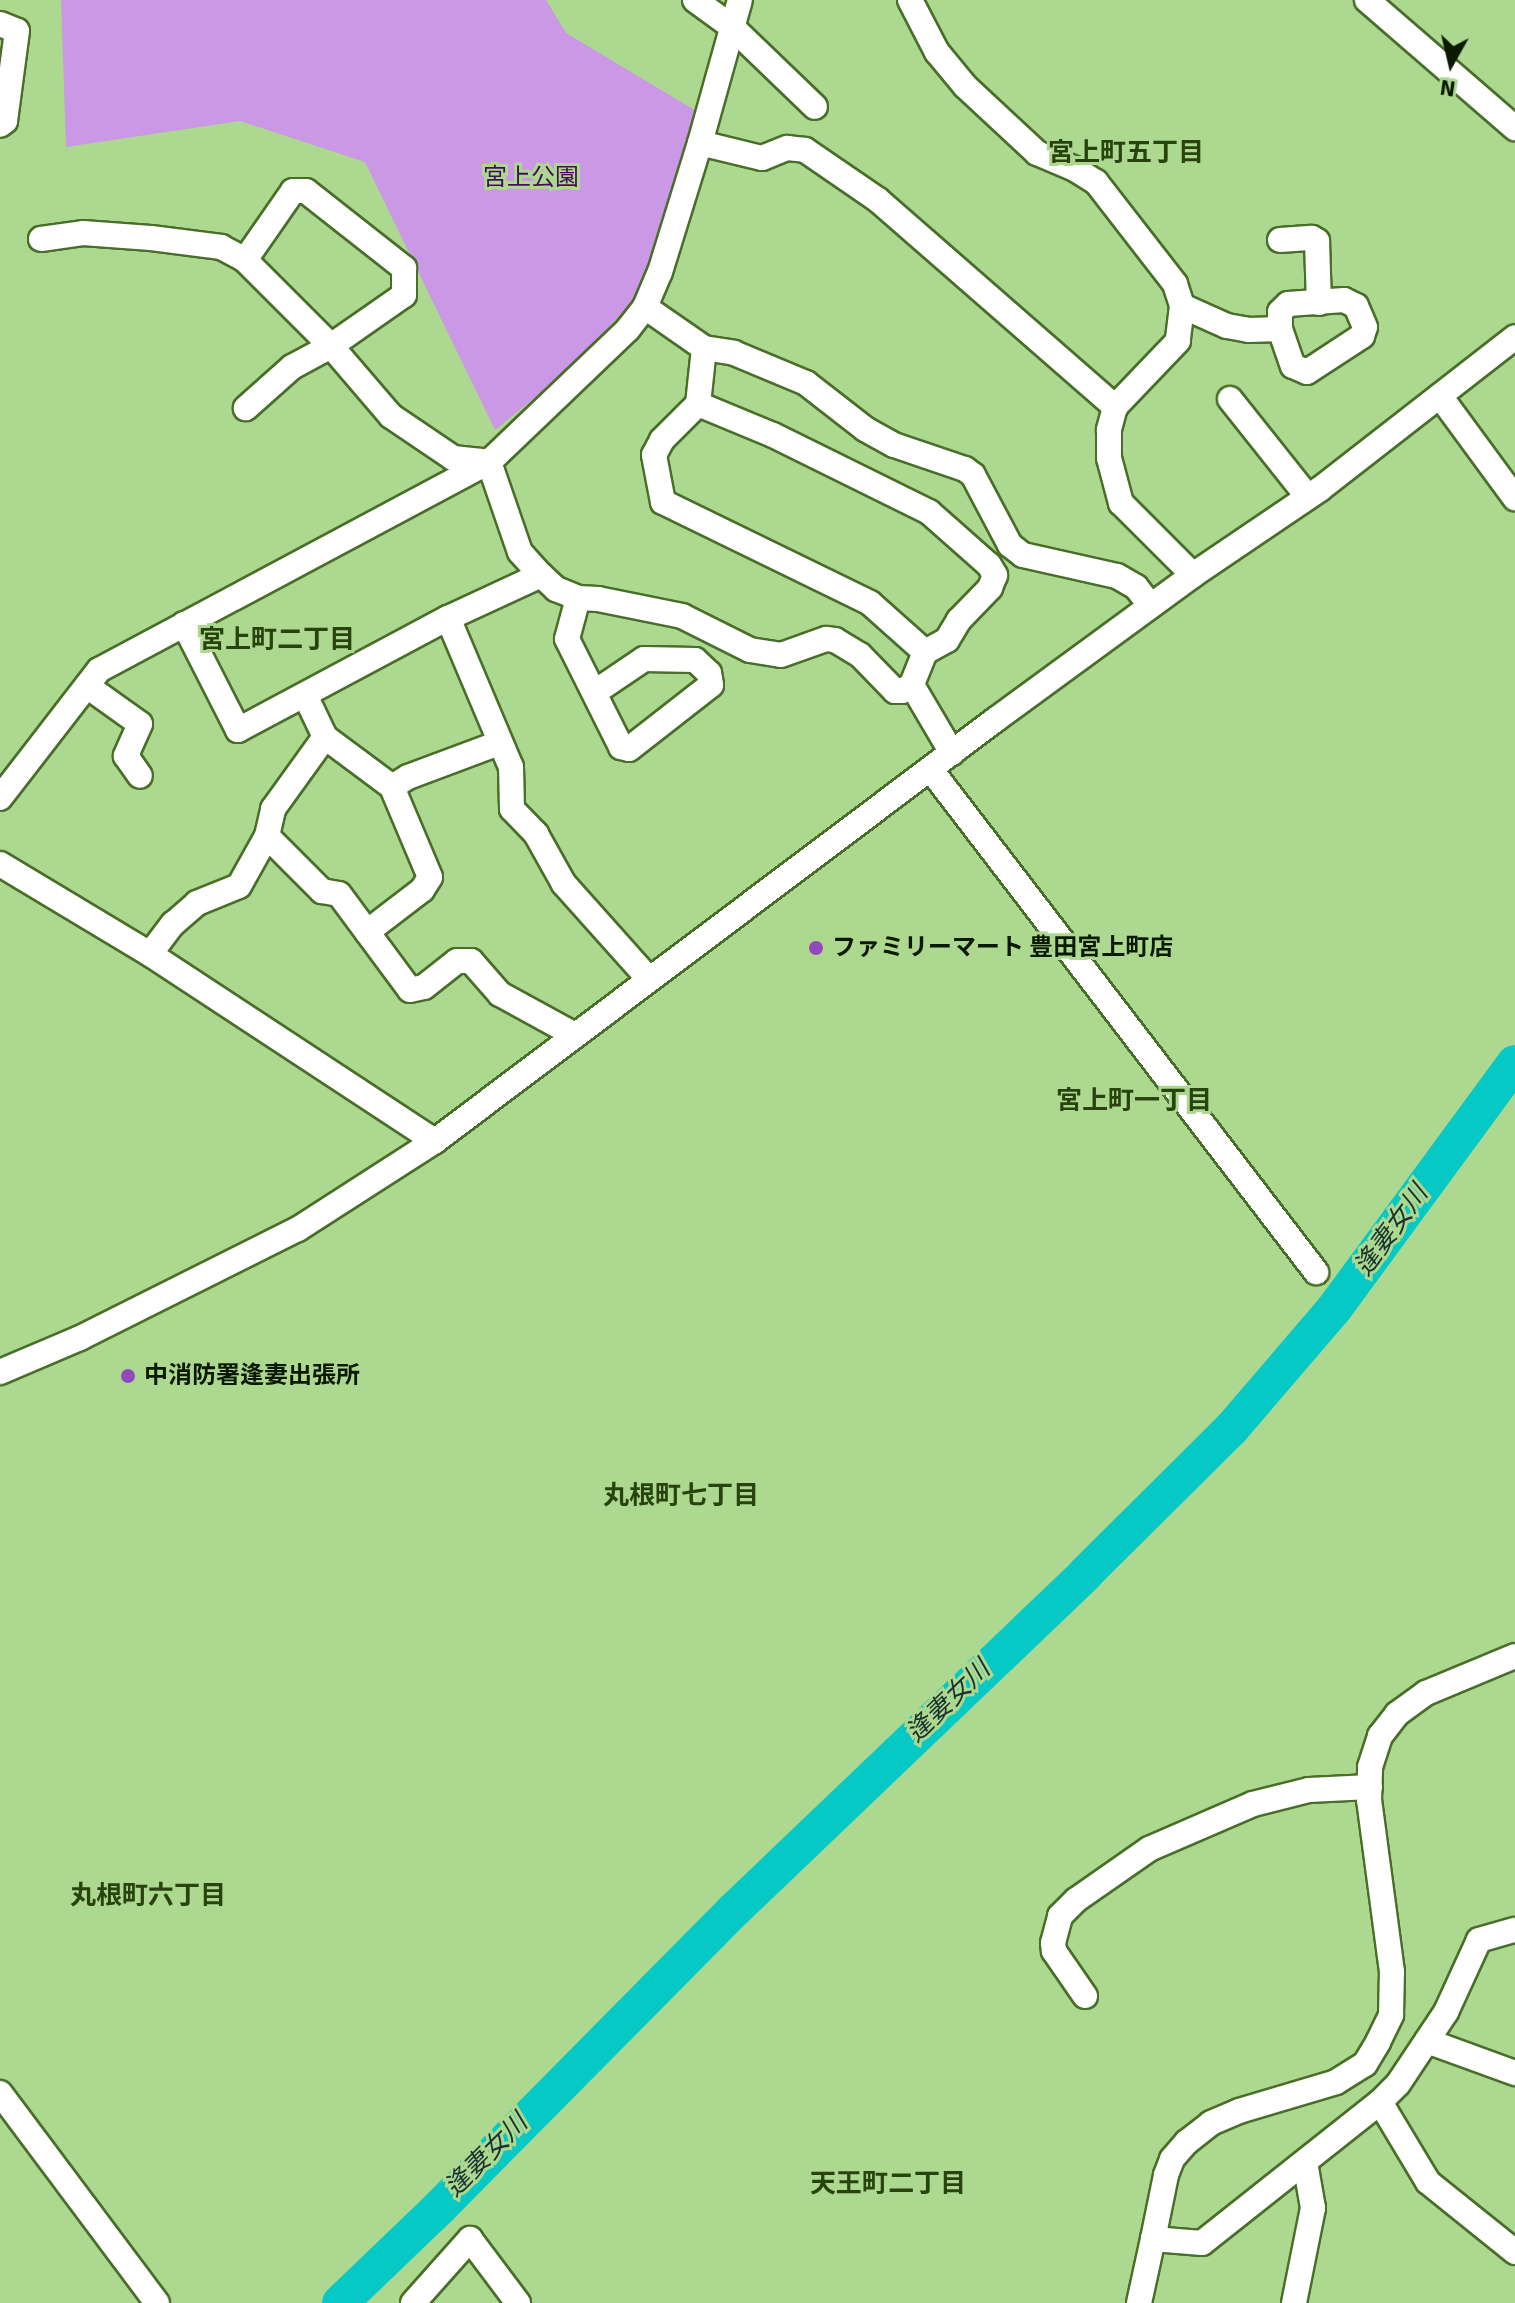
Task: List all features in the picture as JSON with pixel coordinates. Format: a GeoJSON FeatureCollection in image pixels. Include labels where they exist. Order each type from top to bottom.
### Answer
{"type":"FeatureCollection","features":[{"type":"Feature","properties":{"kind":"street"},"geometry":{"type":"LineString","coordinates":[[695,0],[732,27],[815,107]]}},
{"type":"Feature","properties":{"kind":"street"},"geometry":{"type":"LineString","coordinates":[[0,798],[99,670],[489,462],[628,329],[645,307],[700,143],[740,0]]}},
{"type":"Feature","properties":{"kind":"street"},"geometry":{"type":"LineString","coordinates":[[910,0],[937,52],[1008,129],[1037,153],[1075,169],[1096,182],[1175,284],[1182,306],[1178,341],[1115,407],[1108,442],[1116,494],[1193,575]]}},
{"type":"Feature","properties":{"kind":"street"},"geometry":{"type":"LineString","coordinates":[[1367,0],[1515,128]]}},
{"type":"Feature","properties":{"kind":"street"},"geometry":{"type":"LineString","coordinates":[[0,24],[17,31],[5,121],[0,125]]}},
{"type":"Feature","properties":{"kind":"street"},"geometry":{"type":"LineString","coordinates":[[700,143],[762,158],[787,148],[805,150],[878,200],[1115,407]]}},
{"type":"Feature","properties":{"kind":"street"},"geometry":{"type":"LineString","coordinates":[[245,260],[293,191],[306,191],[404,268],[404,295],[331,346],[292,367],[246,408]]}},
{"type":"Feature","properties":{"kind":"street"},"geometry":{"type":"LineString","coordinates":[[41,239],[83,233],[221,247],[245,260],[331,346],[391,416],[453,458],[489,462]]}},
{"type":"Feature","properties":{"kind":"street"},"geometry":{"type":"LineString","coordinates":[[1280,240],[1312,238],[1317,241],[1319,303]]}},
{"type":"Feature","properties":{"kind":"street"},"geometry":{"type":"LineString","coordinates":[[1350,302],[1362,316],[1362,336],[1307,372],[1293,366],[1280,329],[1280,312],[1288,304],[1350,302]]}},
{"type":"Feature","properties":{"kind":"street"},"geometry":{"type":"LineString","coordinates":[[1182,306],[1227,326],[1249,330],[1280,329]]}},
{"type":"Feature","properties":{"kind":"street"},"geometry":{"type":"LineString","coordinates":[[645,307],[704,348],[734,353],[806,383],[865,429],[894,445],[965,469],[973,475],[1010,545],[1023,555],[1117,576],[1136,587],[1151,606]]}},
{"type":"Feature","properties":{"kind":"street"},"geometry":{"type":"LineString","coordinates":[[0,1372],[151,1304],[298,1229],[435,1141],[573,1034],[1193,575],[1308,497],[1515,337]]}},
{"type":"Feature","properties":{"kind":"street"},"geometry":{"type":"LineString","coordinates":[[704,348],[698,404],[662,440],[654,455],[663,502],[870,603],[925,652]]}},
{"type":"Feature","properties":{"kind":"street"},"geometry":{"type":"LineString","coordinates":[[1440,396],[1515,498]]}},
{"type":"Feature","properties":{"kind":"street"},"geometry":{"type":"LineString","coordinates":[[1230,399],[1308,497]]}},
{"type":"Feature","properties":{"kind":"street"},"geometry":{"type":"LineString","coordinates":[[489,462],[520,552],[556,589],[578,598],[598,599],[682,616],[750,650],[781,655],[826,639],[835,640],[860,655],[895,691],[912,685],[925,652],[947,640],[959,620],[990,588],[995,575],[989,565],[929,512],[773,435],[698,404]]}},
{"type":"Feature","properties":{"kind":"street"},"geometry":{"type":"LineString","coordinates":[[184,624],[238,730],[448,618],[541,575]]}},
{"type":"Feature","properties":{"kind":"street"},"geometry":{"type":"LineString","coordinates":[[578,598],[567,639],[621,747],[629,749],[711,685],[709,673],[695,660],[644,659],[595,692]]}},
{"type":"Feature","properties":{"kind":"street"},"geometry":{"type":"LineString","coordinates":[[448,618],[511,767],[512,809],[536,834],[564,884],[648,978]]}},
{"type":"Feature","properties":{"kind":"street"},"geometry":{"type":"LineString","coordinates":[[912,685],[952,753]]}},
{"type":"Feature","properties":{"kind":"street"},"geometry":{"type":"LineString","coordinates":[[87,686],[140,724],[126,756],[140,776]]}},
{"type":"Feature","properties":{"kind":"street"},"geometry":{"type":"LineString","coordinates":[[305,695],[325,737],[392,787],[430,877],[422,890],[367,932]]}},
{"type":"Feature","properties":{"kind":"street"},"geometry":{"type":"LineString","coordinates":[[150,954],[173,924],[197,903],[239,886],[267,836],[273,809],[325,737]]}},
{"type":"Feature","properties":{"kind":"street"},"geometry":{"type":"LineString","coordinates":[[392,787],[408,777],[499,743]]}},
{"type":"Feature","properties":{"kind":"street"},"geometry":{"type":"LineString","coordinates":[[931,770],[1316,1272]]}},
{"type":"Feature","properties":{"kind":"street"},"geometry":{"type":"LineString","coordinates":[[267,836],[322,891],[339,894],[410,990],[424,987],[457,961],[471,961],[500,994],[573,1034]]}},
{"type":"Feature","properties":{"kind":"street"},"geometry":{"type":"LineString","coordinates":[[0,864],[150,954],[435,1141]]}},
{"type":"Feature","properties":{"kind":"street"},"geometry":{"type":"LineString","coordinates":[[1139,2303],[1172,2159],[1211,2123],[1239,2111],[1336,2082],[1365,2064],[1391,2015],[1392,1972],[1370,1787],[1370,1767],[1380,1736],[1397,1714],[1426,1693],[1515,1656]]}},
{"type":"Feature","properties":{"kind":"street"},"geometry":{"type":"LineString","coordinates":[[1085,1996],[1054,1951],[1053,1943],[1060,1916],[1076,1900],[1149,1849],[1253,1804],[1309,1790],[1350,1785],[1370,1787]]}},
{"type":"Feature","properties":{"kind":"street"},"geometry":{"type":"LineString","coordinates":[[1153,2239],[1202,2243],[1380,2102],[1398,2084],[1446,2012],[1479,1940],[1515,1930]]}},
{"type":"Feature","properties":{"kind":"street"},"geometry":{"type":"LineString","coordinates":[[1427,2041],[1515,2073]]}},
{"type":"Feature","properties":{"kind":"street"},"geometry":{"type":"LineString","coordinates":[[0,2093],[157,2303]]}},
{"type":"Feature","properties":{"kind":"street"},"geometry":{"type":"LineString","coordinates":[[1380,2102],[1428,2182],[1515,2252]]}},
{"type":"Feature","properties":{"kind":"street"},"geometry":{"type":"LineString","coordinates":[[1294,2303],[1313,2208],[1305,2162]]}},
{"type":"Feature","properties":{"kind":"street"},"geometry":{"type":"LineString","coordinates":[[413,2303],[470,2239],[518,2303]]}},
{"type":"Feature","properties":{"kind":"green space","name":"宮上公園"},"geometry":{"type":"Polygon","coordinates":[[[61,0],[546,0],[566,33],[698,112],[647,286],[569,370],[495,430],[365,162],[240,121],[66,147],[61,0]]]}},
{"type":"Feature","properties":{"kind":"waterway","name":"逢妻女川"},"geometry":{"type":"LineString","coordinates":[[340,2303],[440,2207],[734,1910],[1085,1574],[1232,1428],[1334,1309],[1515,1063]]}},
{"type":"Feature","properties":{"kind":"place","name":"ファミリーマート 豊田宮上町店"},"geometry":{"type":"Point","coordinates":[816,948]}},
{"type":"Feature","properties":{"kind":"place","name":"中消防署逢妻出張所"},"geometry":{"type":"Point","coordinates":[128,1376]}},
{"type":"Feature","properties":{"kind":"district","name":"宮上町五丁目"},"geometry":{"type":"Point","coordinates":[1126,154]}},
{"type":"Feature","properties":{"kind":"district","name":"宮上町二丁目"},"geometry":{"type":"Point","coordinates":[277,641]}},
{"type":"Feature","properties":{"kind":"district","name":"宮上町一丁目"},"geometry":{"type":"Point","coordinates":[1134,1102]}},
{"type":"Feature","properties":{"kind":"district","name":"丸根町七丁目"},"geometry":{"type":"Point","coordinates":[681,1497]}},
{"type":"Feature","properties":{"kind":"district","name":"丸根町六丁目"},"geometry":{"type":"Point","coordinates":[148,1897]}},
{"type":"Feature","properties":{"kind":"district","name":"天王町二丁目"},"geometry":{"type":"Point","coordinates":[888,2185]}}]}
